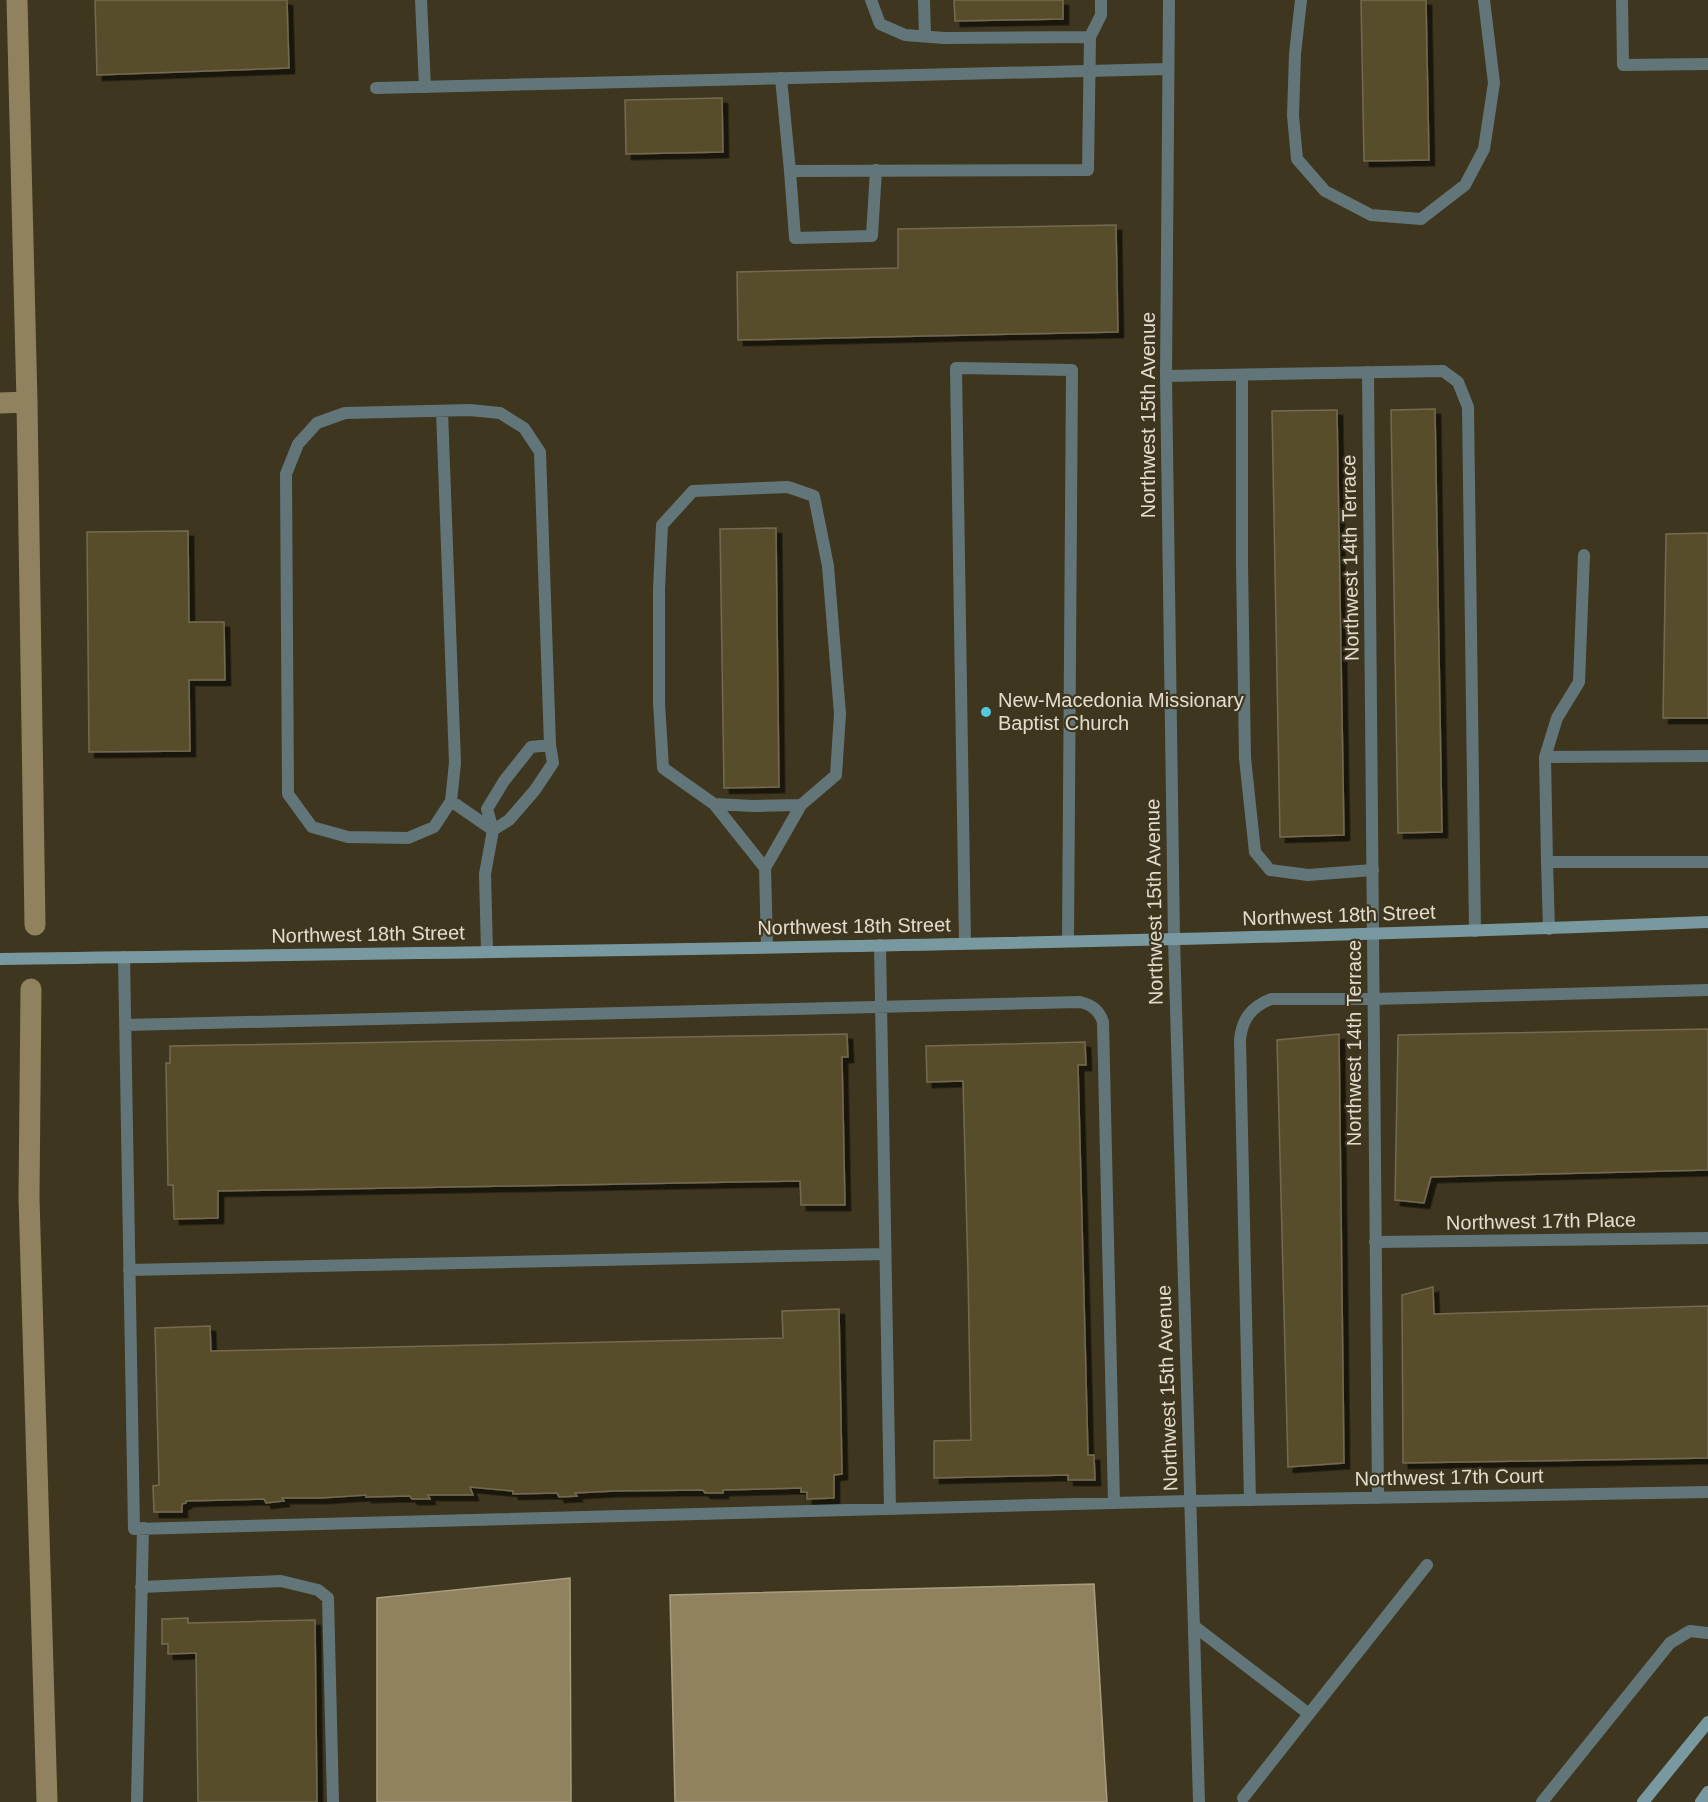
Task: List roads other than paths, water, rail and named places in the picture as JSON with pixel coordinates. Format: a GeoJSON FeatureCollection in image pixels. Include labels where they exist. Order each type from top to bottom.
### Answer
{"type":"FeatureCollection","features":[{"type":"Feature","properties":{"kind":"street"},"geometry":{"type":"LineString","coordinates":[[421,0],[425,87]]}},
{"type":"Feature","properties":{"kind":"street"},"geometry":{"type":"LineString","coordinates":[[871,0],[880,24],[905,35],[1090,37]]}},
{"type":"Feature","properties":{"kind":"street"},"geometry":{"type":"LineString","coordinates":[[924,0],[925,36]]}},
{"type":"Feature","properties":{"kind":"street"},"geometry":{"type":"LineString","coordinates":[[790,171],[1088,170],[1090,37],[1101,15],[1101,0]]}},
{"type":"Feature","properties":{"kind":"street","name":"Northwest 15th Avenue"},"geometry":{"type":"LineString","coordinates":[[1169,0],[1166,376],[1174,939],[1199,1802]]}},
{"type":"Feature","properties":{"kind":"street"},"geometry":{"type":"LineString","coordinates":[[1301,0],[1295,54],[1293,116],[1297,159],[1325,191],[1371,215],[1421,219],[1465,184],[1484,149],[1494,83],[1484,0]]}},
{"type":"Feature","properties":{"kind":"street"},"geometry":{"type":"LineString","coordinates":[[1622,0],[1623,65],[1708,64]]}},
{"type":"Feature","properties":{"kind":"street"},"geometry":{"type":"LineString","coordinates":[[376,88],[1168,69]]}},
{"type":"Feature","properties":{"kind":"street"},"geometry":{"type":"LineString","coordinates":[[781,78],[795,238],[872,236],[876,170]]}},
{"type":"Feature","properties":{"kind":"street"},"geometry":{"type":"LineString","coordinates":[[965,943],[956,368],[1072,370],[1068,941]]}},
{"type":"Feature","properties":{"kind":"street"},"geometry":{"type":"LineString","coordinates":[[1166,376],[1443,371],[1458,381],[1468,407],[1475,931]]}},
{"type":"Feature","properties":{"kind":"street","name":"Northwest 14th Terrace"},"geometry":{"type":"LineString","coordinates":[[1368,372],[1378,1498]]}},
{"type":"Feature","properties":{"kind":"street"},"geometry":{"type":"LineString","coordinates":[[1242,375],[1245,758],[1255,852],[1270,870],[1308,875],[1372,870]]}},
{"type":"Feature","properties":{"kind":"street"},"geometry":{"type":"LineString","coordinates":[[442,411],[455,763],[451,801],[434,827],[408,838],[348,837],[312,827],[288,794],[286,474],[298,444],[317,423],[345,413],[470,410],[500,413],[524,428],[540,452],[550,745],[553,763],[535,790],[509,820],[493,830]]}},
{"type":"Feature","properties":{"kind":"street"},"geometry":{"type":"LineString","coordinates":[[765,868],[714,804],[663,768],[659,703],[662,525],[693,491],[788,488],[814,496],[828,566],[840,714],[836,775],[801,805],[765,868],[766,947]]}},
{"type":"Feature","properties":{"kind":"street"},"geometry":{"type":"LineString","coordinates":[[1549,929],[1545,758],[1557,718],[1579,682],[1584,555]]}},
{"type":"Feature","properties":{"kind":"street"},"geometry":{"type":"LineString","coordinates":[[487,952],[485,874],[493,830],[487,809],[504,781],[531,747],[550,745]]}},
{"type":"Feature","properties":{"kind":"street"},"geometry":{"type":"LineString","coordinates":[[1545,758],[1708,756]]}},
{"type":"Feature","properties":{"kind":"street"},"geometry":{"type":"LineString","coordinates":[[451,801],[493,830]]}},
{"type":"Feature","properties":{"kind":"street"},"geometry":{"type":"LineString","coordinates":[[714,804],[801,805]]}},
{"type":"Feature","properties":{"kind":"street"},"geometry":{"type":"LineString","coordinates":[[1547,862],[1708,862]]}},
{"type":"Feature","properties":{"kind":"street","name":"Northwest 18th Street"},"geometry":{"type":"LineString","coordinates":[[0,959],[1174,939],[1549,929],[1708,922]]}},
{"type":"Feature","properties":{"kind":"street"},"geometry":{"type":"LineString","coordinates":[[880,945],[890,1509]]}},
{"type":"Feature","properties":{"kind":"street"},"geometry":{"type":"LineString","coordinates":[[124,957],[134,1529],[143,1528],[137,1802]]}},
{"type":"Feature","properties":{"kind":"street"},"geometry":{"type":"LineString","coordinates":[[1250,1500],[1241,1028],[1243,1021],[1255,1008],[1271,999],[1373,999],[1708,990]]}},
{"type":"Feature","properties":{"kind":"street"},"geometry":{"type":"LineString","coordinates":[[125,1025],[1080,1002],[1090,1005],[1101,1017],[1114,1503]]}},
{"type":"Feature","properties":{"kind":"street","name":"Northwest 17th Place"},"geometry":{"type":"LineString","coordinates":[[1375,1242],[1708,1238]]}},
{"type":"Feature","properties":{"kind":"street"},"geometry":{"type":"LineString","coordinates":[[129,1270],[885,1254]]}},
{"type":"Feature","properties":{"kind":"street","name":"Northwest 17th Court"},"geometry":{"type":"LineString","coordinates":[[143,1528],[1190,1501],[1708,1492]]}},
{"type":"Feature","properties":{"kind":"street"},"geometry":{"type":"LineString","coordinates":[[1244,1798],[1427,1565]]}},
{"type":"Feature","properties":{"kind":"street"},"geometry":{"type":"LineString","coordinates":[[141,1587],[281,1581],[318,1590],[328,1598],[333,1802]]}},
{"type":"Feature","properties":{"kind":"street"},"geometry":{"type":"LineString","coordinates":[[1194,1626],[1309,1714]]}},
{"type":"Feature","properties":{"kind":"street"},"geometry":{"type":"LineString","coordinates":[[1542,1802],[1670,1643],[1690,1631],[1708,1633]]}},
{"type":"Feature","properties":{"kind":"street"},"geometry":{"type":"LineString","coordinates":[[1642,1802],[1708,1722]]}},
{"type":"Feature","properties":{"kind":"street"},"geometry":{"type":"LineString","coordinates":[[1701,1802],[1708,1792]]}},
{"type":"Feature","properties":{"kind":"waterway"},"geometry":{"type":"LineString","coordinates":[[17,0],[27,402],[35,925]]}},
{"type":"Feature","properties":{"kind":"waterway"},"geometry":{"type":"LineString","coordinates":[[0,403],[27,402]]}},
{"type":"Feature","properties":{"kind":"waterway"},"geometry":{"type":"LineString","coordinates":[[31,989],[29,1198],[47,1802]]}},
{"type":"Feature","properties":{"kind":"place","name":"New-Macedonia Missionary Baptist Church"},"geometry":{"type":"Point","coordinates":[986,712]}}]}
